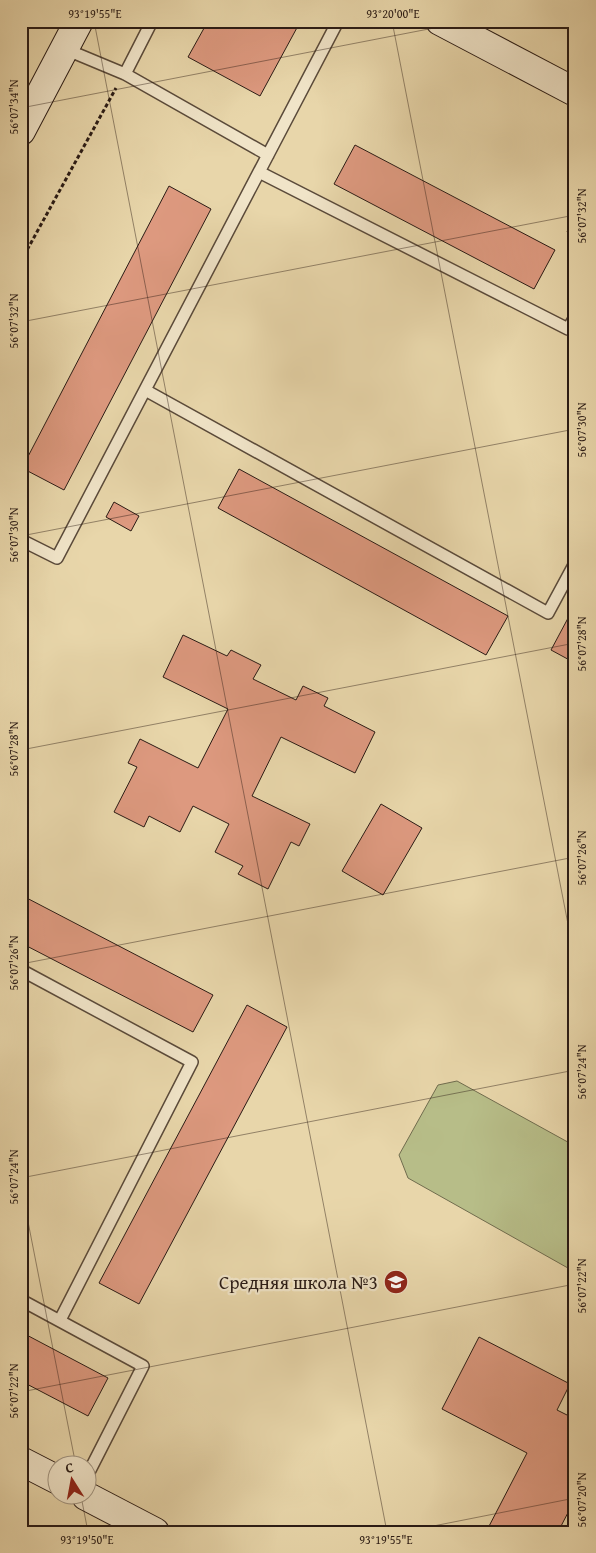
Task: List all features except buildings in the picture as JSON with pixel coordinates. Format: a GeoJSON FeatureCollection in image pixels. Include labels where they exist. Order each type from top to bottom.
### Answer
{"type":"FeatureCollection","features":[{"type":"Feature","properties":{"kind":"street"},"geometry":{"type":"LineString","coordinates":[[21,131],[80,21]]}},
{"type":"Feature","properties":{"kind":"street"},"geometry":{"type":"LineString","coordinates":[[440,21],[575,92]]}},
{"type":"Feature","properties":{"kind":"street"},"geometry":{"type":"LineString","coordinates":[[21,1461],[48,1475]]}},
{"type":"Feature","properties":{"kind":"street"},"geometry":{"type":"LineString","coordinates":[[98,1502],[155,1532]]}},
{"type":"Feature","properties":{"kind":"lane"},"geometry":{"type":"LineString","coordinates":[[124,74],[152,21]]}},
{"type":"Feature","properties":{"kind":"lane"},"geometry":{"type":"LineString","coordinates":[[21,540],[57,558],[338,21]]}},
{"type":"Feature","properties":{"kind":"lane"},"geometry":{"type":"LineString","coordinates":[[65,49],[124,74],[268,154]]}},
{"type":"Feature","properties":{"kind":"lane"},"geometry":{"type":"LineString","coordinates":[[259,172],[568,329],[575,317]]}},
{"type":"Feature","properties":{"kind":"lane"},"geometry":{"type":"LineString","coordinates":[[145,390],[548,613],[575,563]]}},
{"type":"Feature","properties":{"kind":"lane"},"geometry":{"type":"LineString","coordinates":[[21,970],[192,1062],[60,1320]]}},
{"type":"Feature","properties":{"kind":"lane"},"geometry":{"type":"LineString","coordinates":[[21,1300],[143,1366],[97,1456]]}},
{"type":"Feature","properties":{"kind":"path"},"geometry":{"type":"LineString","coordinates":[[21,261],[124,74]]}},
{"type":"Feature","properties":{"kind":"green space"},"geometry":{"type":"Polygon","coordinates":[[[457,1081],[575,1146],[575,1272],[408,1178],[399,1155],[438,1085],[457,1081]]]}},
{"type":"Feature","properties":{"kind":"place","name":"Средняя школа №3"},"geometry":{"type":"Point","coordinates":[396,1282]}}]}
